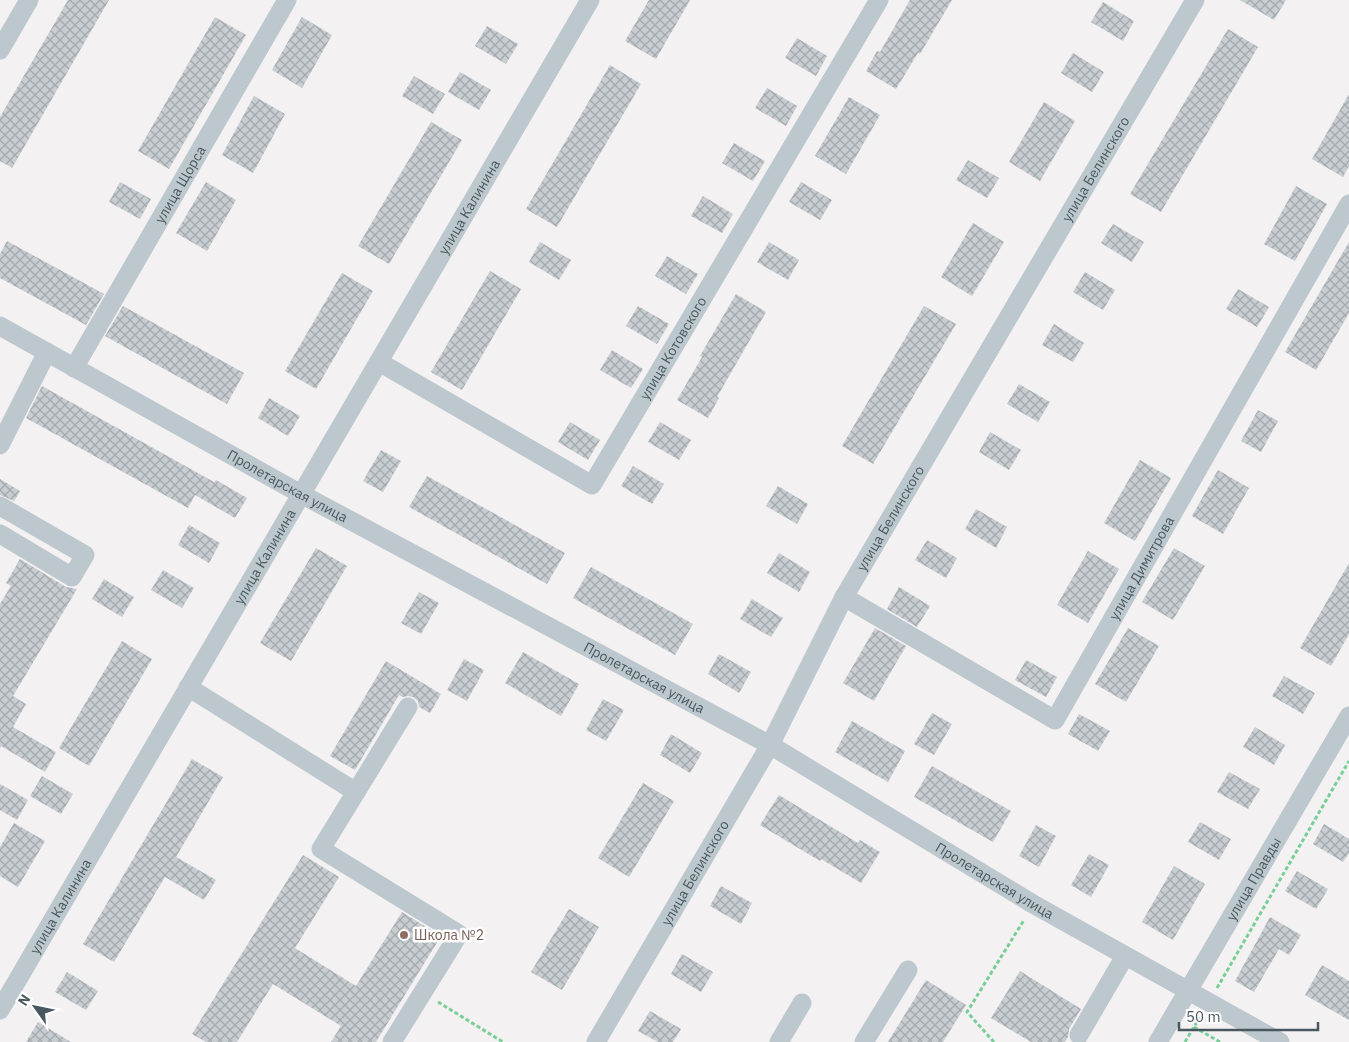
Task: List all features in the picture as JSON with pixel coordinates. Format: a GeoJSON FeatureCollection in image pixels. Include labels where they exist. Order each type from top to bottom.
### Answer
{"type":"FeatureCollection","features":[{"type":"Feature","properties":{"kind":"street"},"geometry":{"type":"LineString","coordinates":[[0,50],[29,0]]}},
{"type":"Feature","properties":{"kind":"street","name":"улица Щорса"},"geometry":{"type":"LineString","coordinates":[[74,368],[286,0]]}},
{"type":"Feature","properties":{"kind":"street","name":"улица Калинина"},"geometry":{"type":"LineString","coordinates":[[0,1010],[590,0]]}},
{"type":"Feature","properties":{"kind":"street","name":"улица Котовского"},"geometry":{"type":"LineString","coordinates":[[379,362],[592,485],[879,0]]}},
{"type":"Feature","properties":{"kind":"street","name":"улица Белинского"},"geometry":{"type":"LineString","coordinates":[[596,1042],[770,745],[844,597],[1196,0]]}},
{"type":"Feature","properties":{"kind":"street","name":"улица Димитрова"},"geometry":{"type":"LineString","coordinates":[[844,597],[1055,720],[1349,204]]}},
{"type":"Feature","properties":{"kind":"street","name":"Пролетарская улица"},"geometry":{"type":"LineString","coordinates":[[0,326],[301,494],[770,745],[1033,904],[1280,1042]]}},
{"type":"Feature","properties":{"kind":"street"},"geometry":{"type":"LineString","coordinates":[[0,445],[47,352]]}},
{"type":"Feature","properties":{"kind":"street"},"geometry":{"type":"LineString","coordinates":[[0,506],[85,555],[72,577],[2,539]]}},
{"type":"Feature","properties":{"kind":"street"},"geometry":{"type":"LineString","coordinates":[[188,687],[356,792]]}},
{"type":"Feature","properties":{"kind":"street"},"geometry":{"type":"LineString","coordinates":[[392,1042],[459,934],[321,849],[408,707]]}},
{"type":"Feature","properties":{"kind":"street","name":"улица Правды"},"geometry":{"type":"LineString","coordinates":[[1158,1042],[1349,716]]}},
{"type":"Feature","properties":{"kind":"street"},"geometry":{"type":"LineString","coordinates":[[1080,1036],[1125,956]]}},
{"type":"Feature","properties":{"kind":"street"},"geometry":{"type":"LineString","coordinates":[[864,1042],[908,970]]}},
{"type":"Feature","properties":{"kind":"street"},"geometry":{"type":"LineString","coordinates":[[780,1042],[802,1003]]}},
{"type":"Feature","properties":{"kind":"path"},"geometry":{"type":"LineString","coordinates":[[1186,1042],[1349,761]]}},
{"type":"Feature","properties":{"kind":"path"},"geometry":{"type":"LineString","coordinates":[[994,1042],[967,1012],[1033,904]]}},
{"type":"Feature","properties":{"kind":"path"},"geometry":{"type":"LineString","coordinates":[[423,992],[503,1042]]}},
{"type":"Feature","properties":{"kind":"path"},"geometry":{"type":"LineString","coordinates":[[1194,1027],[1220,1042]]}},
{"type":"Feature","properties":{"kind":"building"},"geometry":{"type":"Polygon","coordinates":[[[68,0],[109,0],[12,168],[0,161],[0,117],[68,0]]]}},
{"type":"Feature","properties":{"kind":"building"},"geometry":{"type":"Polygon","coordinates":[[[649,0],[690,0],[656,59],[625,41],[649,0]]]}},
{"type":"Feature","properties":{"kind":"building"},"geometry":{"type":"Polygon","coordinates":[[[910,0],[952,0],[920,54],[918,53],[896,89],[866,71],[877,51],[880,52],[910,0]]]}},
{"type":"Feature","properties":{"kind":"building"},"geometry":{"type":"Polygon","coordinates":[[[1240,0],[1286,0],[1274,20],[1240,0]]]}},
{"type":"Feature","properties":{"kind":"building"},"geometry":{"type":"Polygon","coordinates":[[[1103,2],[1134,21],[1123,41],[1091,22],[1103,2]]]}},
{"type":"Feature","properties":{"kind":"building"},"geometry":{"type":"Polygon","coordinates":[[[215,17],[246,35],[169,169],[138,151],[215,17]]]}},
{"type":"Feature","properties":{"kind":"building"},"geometry":{"type":"Polygon","coordinates":[[[302,17],[332,35],[302,88],[272,70],[302,17]]]}},
{"type":"Feature","properties":{"kind":"building"},"geometry":{"type":"Polygon","coordinates":[[[487,26],[518,44],[506,64],[475,46],[487,26]]]}},
{"type":"Feature","properties":{"kind":"building"},"geometry":{"type":"Polygon","coordinates":[[[1228,29],[1258,47],[1161,212],[1130,194],[1228,29]]]}},
{"type":"Feature","properties":{"kind":"building"},"geometry":{"type":"Polygon","coordinates":[[[797,38],[827,56],[816,76],[785,58],[797,38]]]}},
{"type":"Feature","properties":{"kind":"building"},"geometry":{"type":"Polygon","coordinates":[[[1073,53],[1104,72],[1092,92],[1061,73],[1073,53]]]}},
{"type":"Feature","properties":{"kind":"building"},"geometry":{"type":"Polygon","coordinates":[[[610,65],[641,84],[557,227],[526,209],[610,65]]]}},
{"type":"Feature","properties":{"kind":"building"},"geometry":{"type":"Polygon","coordinates":[[[460,72],[491,90],[479,110],[448,92],[460,72]]]}},
{"type":"Feature","properties":{"kind":"building"},"geometry":{"type":"Polygon","coordinates":[[[414,76],[445,94],[433,114],[402,96],[414,76]]]}},
{"type":"Feature","properties":{"kind":"building"},"geometry":{"type":"Polygon","coordinates":[[[767,88],[797,106],[786,126],[755,108],[767,88]]]}},
{"type":"Feature","properties":{"kind":"building"},"geometry":{"type":"Polygon","coordinates":[[[1349,94],[1349,166],[1343,177],[1312,159],[1349,94]]]}},
{"type":"Feature","properties":{"kind":"building"},"geometry":{"type":"Polygon","coordinates":[[[254,96],[285,114],[253,173],[222,155],[254,96]]]}},
{"type":"Feature","properties":{"kind":"building"},"geometry":{"type":"Polygon","coordinates":[[[849,97],[880,115],[846,174],[815,156],[849,97]]]}},
{"type":"Feature","properties":{"kind":"building"},"geometry":{"type":"Polygon","coordinates":[[[1044,102],[1075,121],[1040,181],[1009,162],[1044,102]]]}},
{"type":"Feature","properties":{"kind":"building"},"geometry":{"type":"Polygon","coordinates":[[[431,122],[462,140],[389,264],[358,246],[431,122]]]}},
{"type":"Feature","properties":{"kind":"building"},"geometry":{"type":"Polygon","coordinates":[[[734,143],[765,161],[753,181],[722,163],[734,143]]]}},
{"type":"Feature","properties":{"kind":"building"},"geometry":{"type":"Polygon","coordinates":[[[968,160],[999,178],[987,198],[956,180],[968,160]]]}},
{"type":"Feature","properties":{"kind":"building"},"geometry":{"type":"Polygon","coordinates":[[[120,182],[151,199],[140,219],[109,202],[120,182]]]}},
{"type":"Feature","properties":{"kind":"building"},"geometry":{"type":"Polygon","coordinates":[[[206,182],[236,200],[207,251],[176,233],[206,182]]]}},
{"type":"Feature","properties":{"kind":"building"},"geometry":{"type":"Polygon","coordinates":[[[801,182],[832,200],[820,220],[789,202],[801,182]]]}},
{"type":"Feature","properties":{"kind":"building"},"geometry":{"type":"Polygon","coordinates":[[[1296,186],[1327,204],[1295,261],[1264,244],[1296,186]]]}},
{"type":"Feature","properties":{"kind":"building"},"geometry":{"type":"Polygon","coordinates":[[[703,196],[733,214],[722,233],[691,216],[703,196]]]}},
{"type":"Feature","properties":{"kind":"building"},"geometry":{"type":"Polygon","coordinates":[[[973,223],[1004,242],[972,296],[941,277],[973,223]]]}},
{"type":"Feature","properties":{"kind":"building"},"geometry":{"type":"Polygon","coordinates":[[[1113,224],[1144,242],[1132,262],[1101,243],[1113,224]]]}},
{"type":"Feature","properties":{"kind":"building"},"geometry":{"type":"Polygon","coordinates":[[[7,241],[104,294],[86,325],[0,278],[0,254],[7,241]]]}},
{"type":"Feature","properties":{"kind":"building"},"geometry":{"type":"Polygon","coordinates":[[[540,242],[571,260],[559,280],[529,262],[540,242]]]}},
{"type":"Feature","properties":{"kind":"building"},"geometry":{"type":"Polygon","coordinates":[[[769,242],[799,260],[788,280],[757,262],[769,242]]]}},
{"type":"Feature","properties":{"kind":"building"},"geometry":{"type":"Polygon","coordinates":[[[1349,242],[1349,313],[1316,370],[1285,352],[1349,242]]]}},
{"type":"Feature","properties":{"kind":"building"},"geometry":{"type":"Polygon","coordinates":[[[667,256],[698,274],[686,294],[655,276],[667,256]]]}},
{"type":"Feature","properties":{"kind":"building"},"geometry":{"type":"Polygon","coordinates":[[[490,271],[521,289],[462,390],[431,372],[490,271]]]}},
{"type":"Feature","properties":{"kind":"building"},"geometry":{"type":"Polygon","coordinates":[[[1085,272],[1115,290],[1103,310],[1073,292],[1085,272]]]}},
{"type":"Feature","properties":{"kind":"building"},"geometry":{"type":"Polygon","coordinates":[[[342,273],[373,291],[316,389],[285,371],[342,273]]]}},
{"type":"Feature","properties":{"kind":"building"},"geometry":{"type":"Polygon","coordinates":[[[1238,289],[1269,307],[1257,327],[1226,309],[1238,289]]]}},
{"type":"Feature","properties":{"kind":"building"},"geometry":{"type":"Polygon","coordinates":[[[736,294],[766,312],[717,397],[719,398],[708,418],[677,400],[736,294]]]}},
{"type":"Feature","properties":{"kind":"building"},"geometry":{"type":"Polygon","coordinates":[[[123,306],[244,373],[227,404],[105,336],[123,306]]]}},
{"type":"Feature","properties":{"kind":"building"},"geometry":{"type":"Polygon","coordinates":[[[638,306],[669,324],[657,344],[626,326],[638,306]]]}},
{"type":"Feature","properties":{"kind":"building"},"geometry":{"type":"Polygon","coordinates":[[[924,306],[956,324],[873,464],[842,446],[924,306]]]}},
{"type":"Feature","properties":{"kind":"building"},"geometry":{"type":"Polygon","coordinates":[[[1054,324],[1084,343],[1073,362],[1042,345],[1054,324]]]}},
{"type":"Feature","properties":{"kind":"building"},"geometry":{"type":"Polygon","coordinates":[[[612,350],[643,369],[631,388],[600,370],[612,350]]]}},
{"type":"Feature","properties":{"kind":"building"},"geometry":{"type":"Polygon","coordinates":[[[1019,384],[1050,402],[1038,422],[1007,404],[1019,384]]]}},
{"type":"Feature","properties":{"kind":"building"},"geometry":{"type":"Polygon","coordinates":[[[42,386],[214,482],[216,480],[247,498],[235,518],[195,495],[188,508],[26,418],[42,386]]]}},
{"type":"Feature","properties":{"kind":"building"},"geometry":{"type":"Polygon","coordinates":[[[269,398],[300,416],[288,436],[258,418],[269,398]]]}},
{"type":"Feature","properties":{"kind":"building"},"geometry":{"type":"Polygon","coordinates":[[[1258,410],[1278,421],[1261,452],[1241,441],[1258,410]]]}},
{"type":"Feature","properties":{"kind":"building"},"geometry":{"type":"Polygon","coordinates":[[[570,422],[600,440],[588,460],[558,442],[570,422]]]}},
{"type":"Feature","properties":{"kind":"building"},"geometry":{"type":"Polygon","coordinates":[[[660,422],[691,440],[679,460],[648,442],[660,422]]]}},
{"type":"Feature","properties":{"kind":"building"},"geometry":{"type":"Polygon","coordinates":[[[990,432],[1021,450],[1009,470],[979,452],[990,432]]]}},
{"type":"Feature","properties":{"kind":"building"},"geometry":{"type":"Polygon","coordinates":[[[381,450],[401,461],[383,492],[363,481],[381,450]]]}},
{"type":"Feature","properties":{"kind":"building"},"geometry":{"type":"Polygon","coordinates":[[[1140,460],[1171,478],[1135,541],[1104,523],[1140,460]]]}},
{"type":"Feature","properties":{"kind":"building"},"geometry":{"type":"Polygon","coordinates":[[[633,466],[664,484],[652,504],[621,486],[633,466]]]}},
{"type":"Feature","properties":{"kind":"building"},"geometry":{"type":"Polygon","coordinates":[[[1218,470],[1249,488],[1223,534],[1192,516],[1218,470]]]}},
{"type":"Feature","properties":{"kind":"building"},"geometry":{"type":"Polygon","coordinates":[[[427,476],[565,553],[547,584],[409,507],[427,476]]]}},
{"type":"Feature","properties":{"kind":"building"},"geometry":{"type":"Polygon","coordinates":[[[0,479],[20,491],[14,501],[0,495],[0,479]]]}},
{"type":"Feature","properties":{"kind":"building"},"geometry":{"type":"Polygon","coordinates":[[[778,486],[808,504],[797,524],[766,506],[778,486]]]}},
{"type":"Feature","properties":{"kind":"building"},"geometry":{"type":"Polygon","coordinates":[[[976,509],[1007,527],[996,548],[965,529],[976,509]]]}},
{"type":"Feature","properties":{"kind":"building"},"geometry":{"type":"Polygon","coordinates":[[[189,525],[220,543],[209,563],[178,545],[189,525]]]}},
{"type":"Feature","properties":{"kind":"building"},"geometry":{"type":"Polygon","coordinates":[[[927,540],[957,558],[946,578],[915,560],[927,540]]]}},
{"type":"Feature","properties":{"kind":"building"},"geometry":{"type":"Polygon","coordinates":[[[316,548],[347,566],[291,661],[260,643],[316,548]]]}},
{"type":"Feature","properties":{"kind":"building"},"geometry":{"type":"Polygon","coordinates":[[[1174,548],[1205,566],[1173,620],[1142,602],[1174,548]]]}},
{"type":"Feature","properties":{"kind":"building"},"geometry":{"type":"Polygon","coordinates":[[[1088,551],[1119,569],[1088,623],[1057,605],[1088,551]]]}},
{"type":"Feature","properties":{"kind":"building"},"geometry":{"type":"Polygon","coordinates":[[[779,553],[810,572],[799,592],[767,573],[779,553]]]}},
{"type":"Feature","properties":{"kind":"building"},"geometry":{"type":"Polygon","coordinates":[[[20,559],[66,587],[77,589],[13,696],[26,704],[13,727],[56,752],[45,772],[1,746],[0,748],[0,604],[11,586],[6,583],[20,559]]]}},
{"type":"Feature","properties":{"kind":"building"},"geometry":{"type":"Polygon","coordinates":[[[1349,563],[1349,634],[1331,666],[1300,648],[1349,563]]]}},
{"type":"Feature","properties":{"kind":"building"},"geometry":{"type":"Polygon","coordinates":[[[591,567],[693,624],[675,655],[573,598],[591,567]]]}},
{"type":"Feature","properties":{"kind":"building"},"geometry":{"type":"Polygon","coordinates":[[[163,570],[194,588],[182,608],[151,590],[163,570]]]}},
{"type":"Feature","properties":{"kind":"building"},"geometry":{"type":"Polygon","coordinates":[[[104,579],[134,597],[122,617],[92,599],[104,579]]]}},
{"type":"Feature","properties":{"kind":"building"},"geometry":{"type":"Polygon","coordinates":[[[899,587],[930,606],[917,627],[887,609],[899,587]]]}},
{"type":"Feature","properties":{"kind":"building"},"geometry":{"type":"Polygon","coordinates":[[[419,592],[439,603],[421,634],[401,623],[419,592]]]}},
{"type":"Feature","properties":{"kind":"building"},"geometry":{"type":"Polygon","coordinates":[[[752,599],[783,618],[771,637],[740,619],[752,599]]]}},
{"type":"Feature","properties":{"kind":"building"},"geometry":{"type":"Polygon","coordinates":[[[875,628],[906,646],[874,701],[843,683],[875,628]]]}},
{"type":"Feature","properties":{"kind":"building"},"geometry":{"type":"Polygon","coordinates":[[[1128,628],[1159,646],[1126,702],[1095,684],[1128,628]]]}},
{"type":"Feature","properties":{"kind":"building"},"geometry":{"type":"Polygon","coordinates":[[[122,641],[152,659],[89,766],[59,748],[122,641]]]}},
{"type":"Feature","properties":{"kind":"building"},"geometry":{"type":"Polygon","coordinates":[[[523,652],[579,684],[561,716],[505,683],[523,652]]]}},
{"type":"Feature","properties":{"kind":"building"},"geometry":{"type":"Polygon","coordinates":[[[719,654],[751,672],[739,693],[708,674],[719,654]]]}},
{"type":"Feature","properties":{"kind":"building"},"geometry":{"type":"Polygon","coordinates":[[[464,659],[484,670],[467,701],[447,690],[464,659]]]}},
{"type":"Feature","properties":{"kind":"building"},"geometry":{"type":"Polygon","coordinates":[[[1026,660],[1057,677],[1046,697],[1015,680],[1026,660]]]}},
{"type":"Feature","properties":{"kind":"building"},"geometry":{"type":"Polygon","coordinates":[[[386,661],[441,694],[430,713],[419,707],[418,701],[413,697],[399,695],[355,770],[330,756],[386,661]]]}},
{"type":"Feature","properties":{"kind":"building"},"geometry":{"type":"Polygon","coordinates":[[[1284,676],[1315,693],[1303,714],[1272,696],[1284,676]]]}},
{"type":"Feature","properties":{"kind":"building"},"geometry":{"type":"Polygon","coordinates":[[[603,699],[624,710],[606,741],[586,730],[603,699]]]}},
{"type":"Feature","properties":{"kind":"building"},"geometry":{"type":"Polygon","coordinates":[[[932,713],[952,724],[934,755],[914,744],[932,713]]]}},
{"type":"Feature","properties":{"kind":"building"},"geometry":{"type":"Polygon","coordinates":[[[1079,714],[1110,731],[1098,751],[1068,734],[1079,714]]]}},
{"type":"Feature","properties":{"kind":"building"},"geometry":{"type":"Polygon","coordinates":[[[852,721],[905,751],[888,782],[835,752],[852,721]]]}},
{"type":"Feature","properties":{"kind":"building"},"geometry":{"type":"Polygon","coordinates":[[[1255,727],[1285,745],[1274,765],[1243,747],[1255,727]]]}},
{"type":"Feature","properties":{"kind":"building"},"geometry":{"type":"Polygon","coordinates":[[[671,734],[702,753],[690,773],[660,755],[671,734]]]}},
{"type":"Feature","properties":{"kind":"building"},"geometry":{"type":"Polygon","coordinates":[[[192,759],[223,777],[176,857],[216,880],[204,900],[165,877],[114,962],[83,944],[192,759]]]}},
{"type":"Feature","properties":{"kind":"building"},"geometry":{"type":"Polygon","coordinates":[[[932,766],[1011,811],[993,842],[914,797],[932,766]]]}},
{"type":"Feature","properties":{"kind":"building"},"geometry":{"type":"Polygon","coordinates":[[[1229,772],[1260,789],[1248,809],[1217,792],[1229,772]]]}},
{"type":"Feature","properties":{"kind":"building"},"geometry":{"type":"Polygon","coordinates":[[[42,776],[73,794],[61,814],[30,796],[42,776]]]}},
{"type":"Feature","properties":{"kind":"building"},"geometry":{"type":"Polygon","coordinates":[[[643,783],[674,801],[629,877],[598,858],[643,783]]]}},
{"type":"Feature","properties":{"kind":"building"},"geometry":{"type":"Polygon","coordinates":[[[0,784],[28,800],[17,820],[0,810],[0,784]]]}},
{"type":"Feature","properties":{"kind":"building"},"geometry":{"type":"Polygon","coordinates":[[[779,795],[858,843],[860,840],[880,852],[861,883],[760,825],[779,795]]]}},
{"type":"Feature","properties":{"kind":"building"},"geometry":{"type":"Polygon","coordinates":[[[1200,822],[1231,839],[1219,860],[1188,842],[1200,822]]]}},
{"type":"Feature","properties":{"kind":"building"},"geometry":{"type":"Polygon","coordinates":[[[14,823],[45,841],[18,887],[0,876],[0,847],[14,823]]]}},
{"type":"Feature","properties":{"kind":"building"},"geometry":{"type":"Polygon","coordinates":[[[1324,824],[1349,839],[1349,853],[1343,862],[1313,844],[1324,824]]]}},
{"type":"Feature","properties":{"kind":"building"},"geometry":{"type":"Polygon","coordinates":[[[1036,825],[1056,836],[1039,867],[1019,856],[1036,825]]]}},
{"type":"Feature","properties":{"kind":"building"},"geometry":{"type":"Polygon","coordinates":[[[1089,854],[1109,865],[1091,897],[1071,885],[1089,854]]]}},
{"type":"Feature","properties":{"kind":"building"},"geometry":{"type":"Polygon","coordinates":[[[303,855],[339,877],[295,948],[356,986],[402,912],[441,936],[376,1042],[331,1042],[341,1026],[273,984],[237,1042],[206,1042],[192,1034],[303,855]]]}},
{"type":"Feature","properties":{"kind":"building"},"geometry":{"type":"Polygon","coordinates":[[[1174,866],[1205,884],[1173,940],[1142,922],[1174,866]]]}},
{"type":"Feature","properties":{"kind":"building"},"geometry":{"type":"Polygon","coordinates":[[[1297,871],[1328,889],[1316,909],[1285,891],[1297,871]]]}},
{"type":"Feature","properties":{"kind":"building"},"geometry":{"type":"Polygon","coordinates":[[[721,886],[752,903],[741,924],[710,906],[721,886]]]}},
{"type":"Feature","properties":{"kind":"building"},"geometry":{"type":"Polygon","coordinates":[[[569,909],[599,927],[562,990],[531,972],[569,909]]]}},
{"type":"Feature","properties":{"kind":"building"},"geometry":{"type":"Polygon","coordinates":[[[1270,917],[1301,935],[1289,955],[1279,949],[1254,992],[1235,981],[1270,917]]]}},
{"type":"Feature","properties":{"kind":"building"},"geometry":{"type":"Polygon","coordinates":[[[682,954],[713,972],[701,992],[671,974],[682,954]]]}},
{"type":"Feature","properties":{"kind":"building"},"geometry":{"type":"Polygon","coordinates":[[[1322,965],[1349,981],[1349,1020],[1305,995],[1322,965]]]}},
{"type":"Feature","properties":{"kind":"building"},"geometry":{"type":"Polygon","coordinates":[[[1020,971],[1081,1009],[1069,1029],[1065,1042],[1031,1042],[991,1018],[1020,971]]]}},
{"type":"Feature","properties":{"kind":"building"},"geometry":{"type":"Polygon","coordinates":[[[67,972],[98,991],[86,1010],[55,992],[67,972]]]}},
{"type":"Feature","properties":{"kind":"building"},"geometry":{"type":"Polygon","coordinates":[[[926,980],[966,1005],[943,1042],[888,1042],[926,980]]]}},
{"type":"Feature","properties":{"kind":"building"},"geometry":{"type":"Polygon","coordinates":[[[650,1011],[681,1029],[673,1042],[658,1042],[638,1031],[650,1011]]]}},
{"type":"Feature","properties":{"kind":"building"},"geometry":{"type":"Polygon","coordinates":[[[38,1022],[71,1042],[26,1042],[38,1022]]]}},
{"type":"Feature","properties":{"kind":"place","name":"Школа №2"},"geometry":{"type":"Point","coordinates":[404,935]}}]}
